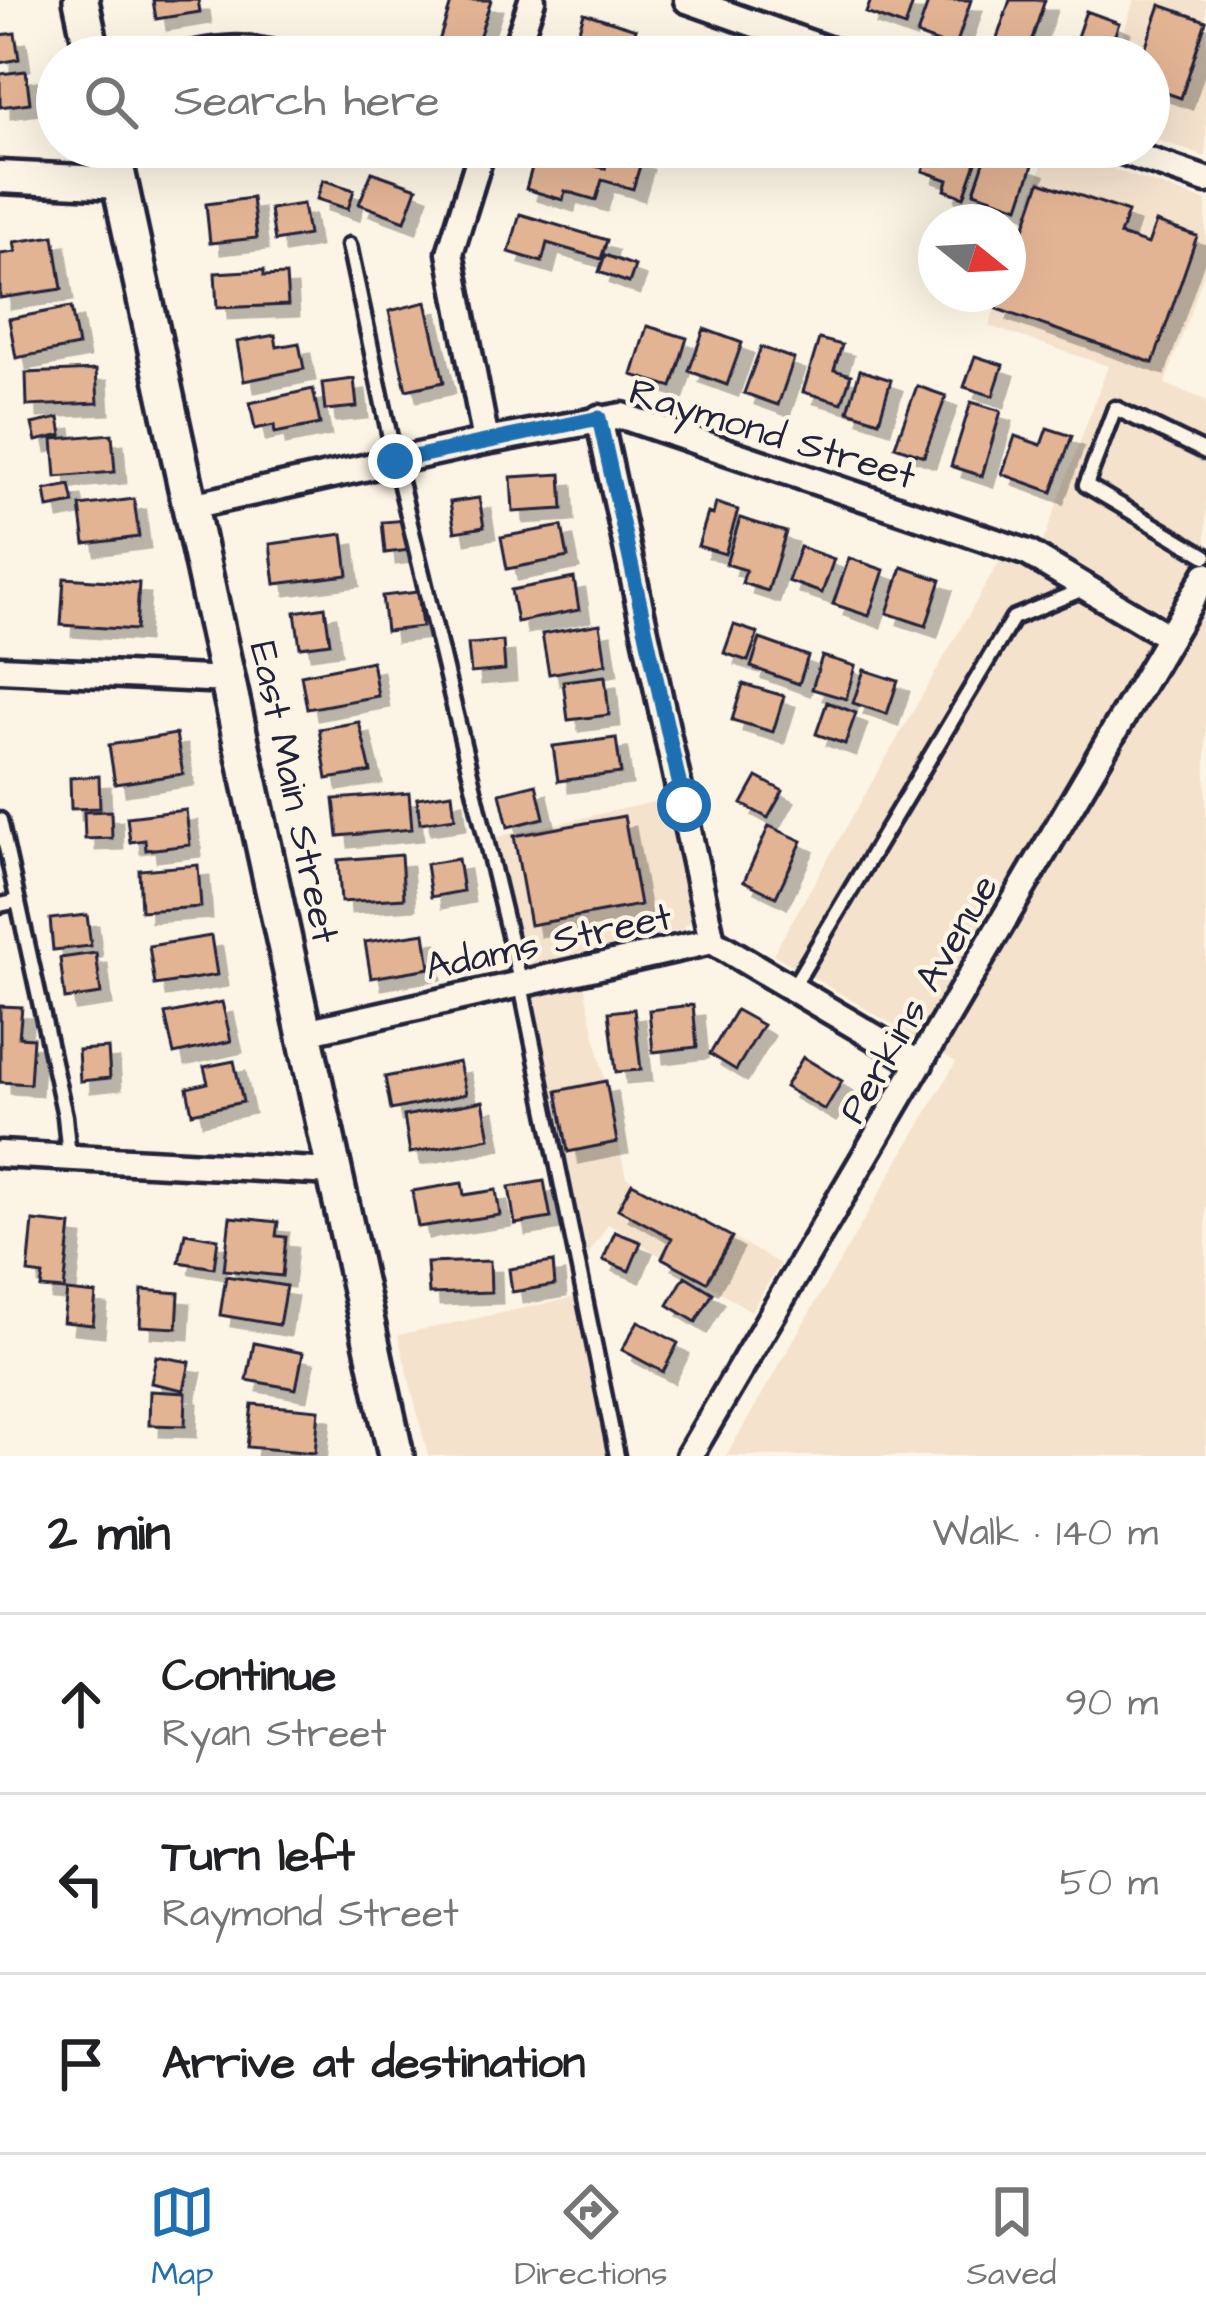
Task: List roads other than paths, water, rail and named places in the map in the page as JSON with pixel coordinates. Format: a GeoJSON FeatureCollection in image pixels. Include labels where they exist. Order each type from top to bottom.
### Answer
{"type":"FeatureCollection","features":[{"type":"Feature","properties":{"kind":"main road"},"geometry":{"type":"LineString","coordinates":[[81,0],[89,36]]}},
{"type":"Feature","properties":{"kind":"main road","name":"East Main Street"},"geometry":{"type":"LineString","coordinates":[[116,168],[396,1456]]}},
{"type":"Feature","properties":{"kind":"street"},"geometry":{"type":"LineString","coordinates":[[520,36],[532,0]]}},
{"type":"Feature","properties":{"kind":"street"},"geometry":{"type":"LineString","coordinates":[[687,0],[789,36]]}},
{"type":"Feature","properties":{"kind":"street"},"geometry":{"type":"LineString","coordinates":[[476,168],[449,253],[487,441]]}},
{"type":"Feature","properties":{"kind":"street"},"geometry":{"type":"LineString","coordinates":[[1170,168],[1206,180]]}},
{"type":"Feature","properties":{"kind":"street"},"geometry":{"type":"LineString","coordinates":[[0,178],[119,183]]}},
{"type":"Feature","properties":{"kind":"street","name":"Raymond Street"},"geometry":{"type":"LineString","coordinates":[[191,506],[622,416],[1028,553],[1169,637]]}},
{"type":"Feature","properties":{"kind":"street"},"geometry":{"type":"LineString","coordinates":[[599,418],[712,941]]}},
{"type":"Feature","properties":{"kind":"street","name":"Perkins Avenue"},"geometry":{"type":"LineString","coordinates":[[689,1456],[1206,575]]}},
{"type":"Feature","properties":{"kind":"street"},"geometry":{"type":"LineString","coordinates":[[0,669],[228,680]]}},
{"type":"Feature","properties":{"kind":"street","name":"Adams Street"},"geometry":{"type":"LineString","coordinates":[[304,1032],[712,941],[920,1064]]}},
{"type":"Feature","properties":{"kind":"street"},"geometry":{"type":"LineString","coordinates":[[0,1154],[333,1172]]}},
{"type":"Feature","properties":{"kind":"lane"},"geometry":{"type":"LineString","coordinates":[[349,244],[395,461],[521,986],[617,1456]]}},
{"type":"Feature","properties":{"kind":"lane"},"geometry":{"type":"LineString","coordinates":[[1206,452],[1115,408],[1086,485],[1206,556]]}},
{"type":"Feature","properties":{"kind":"lane"},"geometry":{"type":"LineString","coordinates":[[793,987],[1013,618],[1090,586]]}},
{"type":"Feature","properties":{"kind":"lane"},"geometry":{"type":"LineString","coordinates":[[0,820],[65,1116],[70,1159]]}},
{"type":"Feature","properties":{"kind":"lane"},"geometry":{"type":"LineString","coordinates":[[0,905],[18,901]]}}]}
